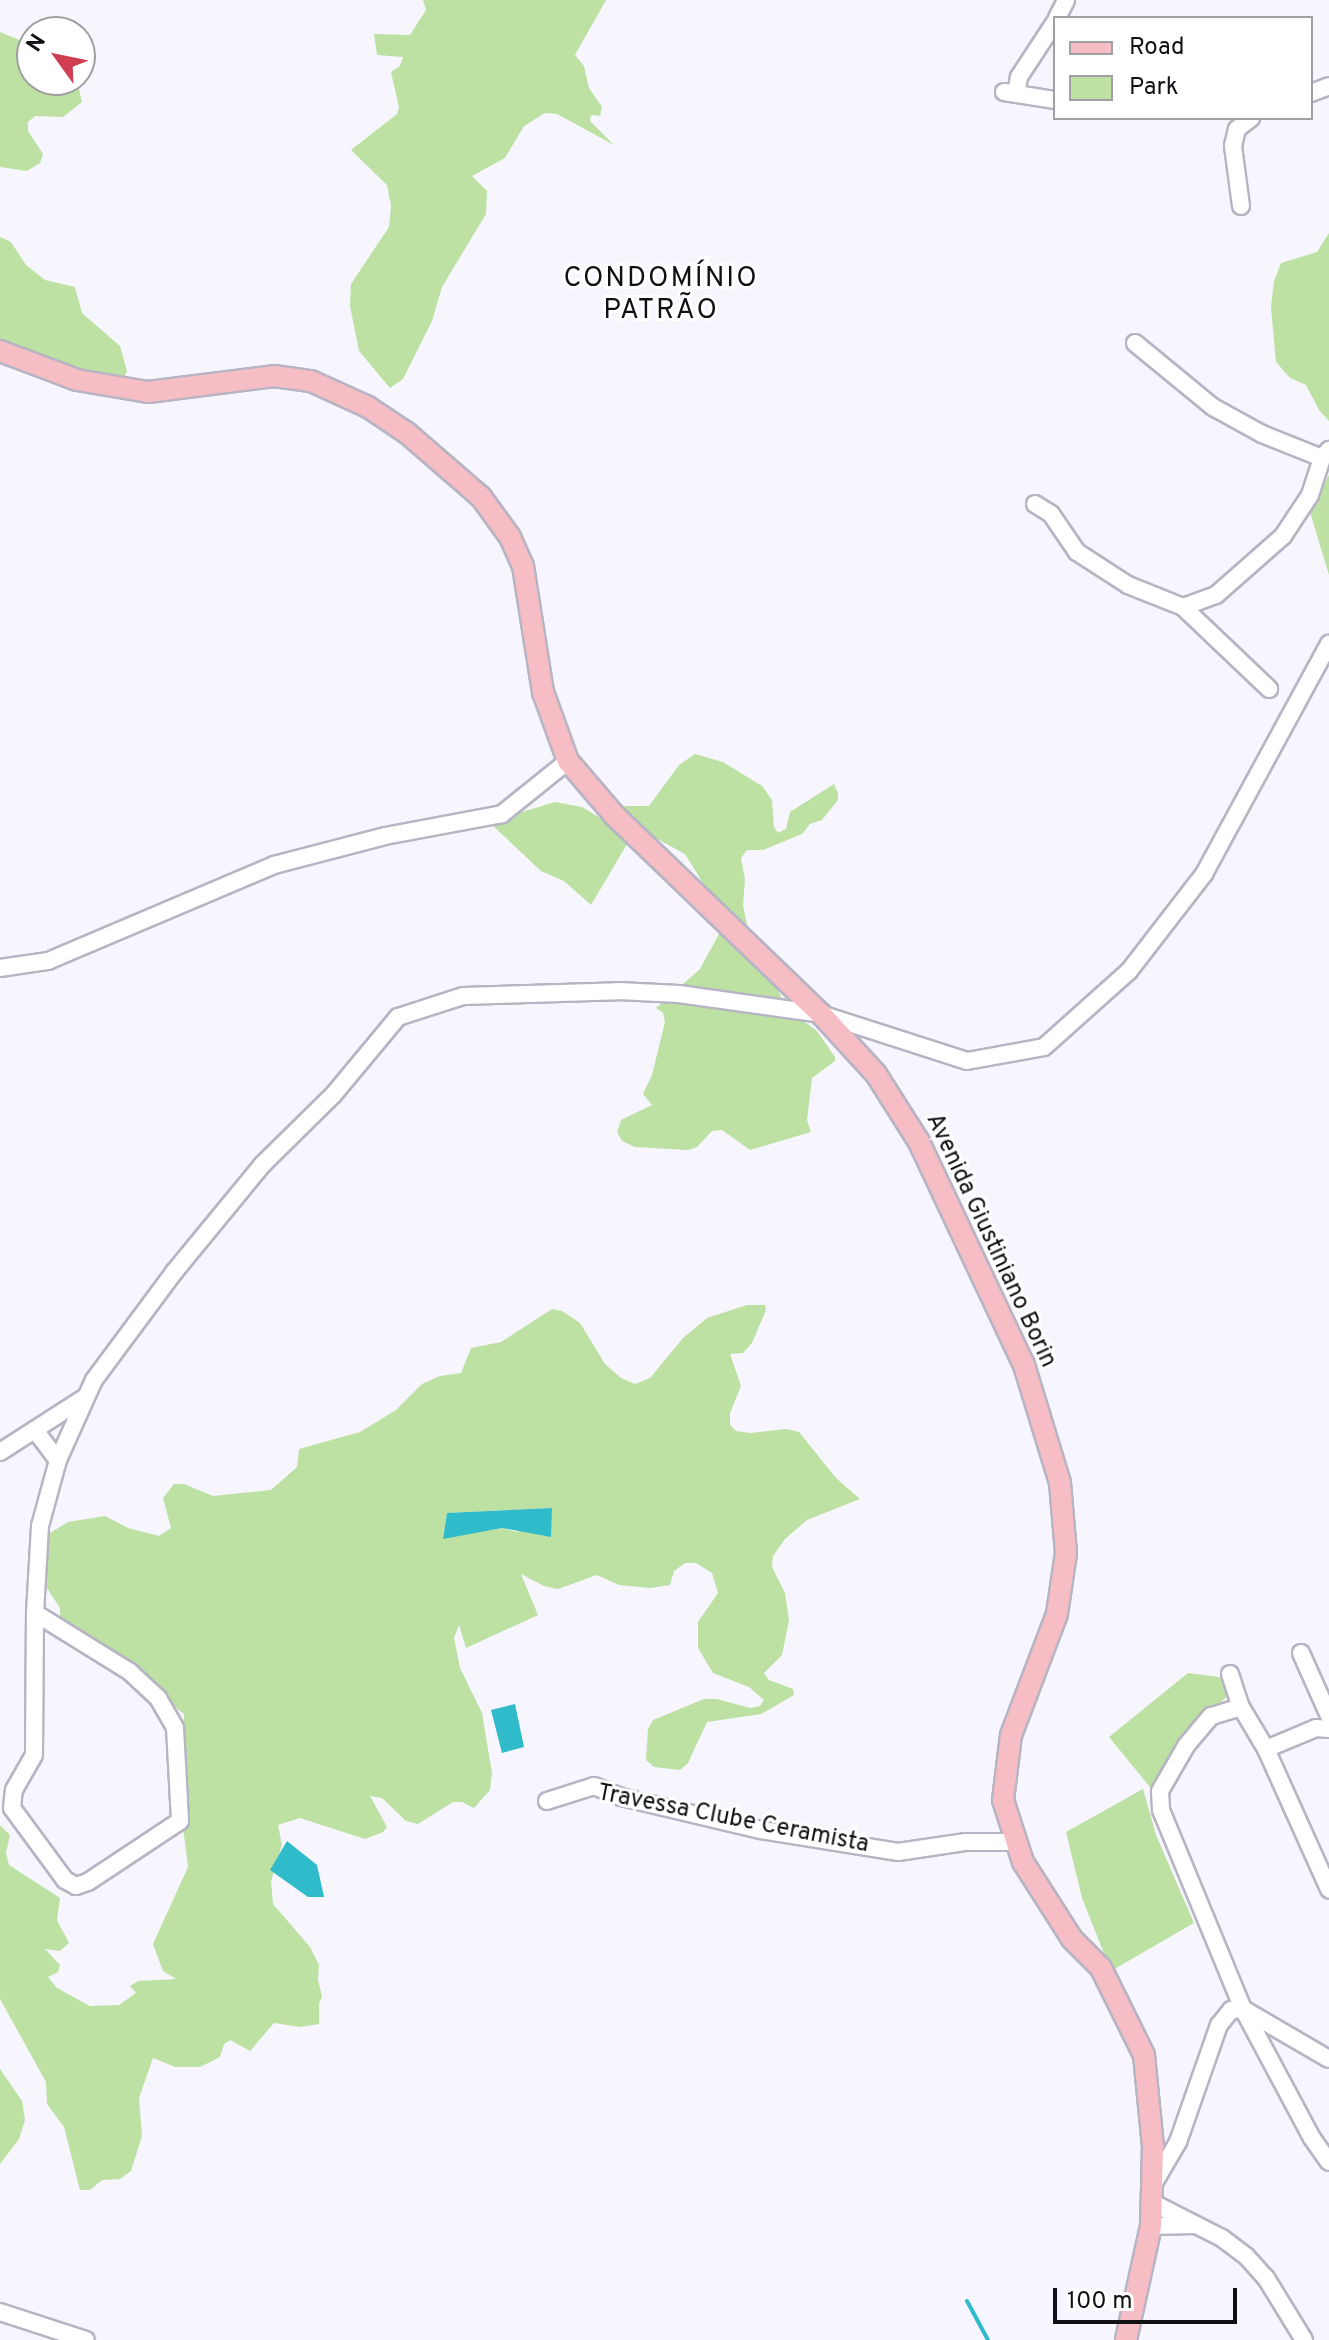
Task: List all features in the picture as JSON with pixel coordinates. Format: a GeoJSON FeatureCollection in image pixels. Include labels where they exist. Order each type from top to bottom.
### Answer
{"type":"FeatureCollection","features":[{"type":"Feature","properties":{"kind":"main road","name":"Avenida Giustiniano Borin"},"geometry":{"type":"LineString","coordinates":[[0,351],[77,380],[148,392],[274,376],[311,381],[368,407],[407,433],[481,497],[510,537],[523,566],[543,692],[568,761],[615,816],[821,1014],[876,1074],[919,1142],[1024,1365],[1060,1483],[1066,1553],[1057,1614],[1011,1735],[1003,1800],[1023,1862],[1072,1939],[1101,1968],[1144,2055],[1153,2146],[1151,2226],[1126,2340]]}},
{"type":"Feature","properties":{"kind":"street"},"geometry":{"type":"LineString","coordinates":[[1053,25],[1010,93],[1053,100]]}},
{"type":"Feature","properties":{"kind":"street"},"geometry":{"type":"LineString","coordinates":[[1241,206],[1233,146],[1237,129],[1248,120]]}},
{"type":"Feature","properties":{"kind":"street"},"geometry":{"type":"LineString","coordinates":[[1135,343],[1213,407],[1262,434],[1326,454],[1310,495],[1283,536],[1216,595],[1183,607]]}},
{"type":"Feature","properties":{"kind":"street"},"geometry":{"type":"LineString","coordinates":[[1035,504],[1051,514],[1077,552],[1101,570],[1183,607],[1269,689]]}},
{"type":"Feature","properties":{"kind":"street"},"geometry":{"type":"LineString","coordinates":[[1206,627],[1216,595]]}},
{"type":"Feature","properties":{"kind":"street"},"geometry":{"type":"LineString","coordinates":[[35,1613],[130,1672],[169,1711],[175,1728],[180,1821],[88,1882],[76,1886],[65,1880],[12,1808],[14,1790],[34,1755],[37,1736],[35,1613],[40,1526],[58,1460],[94,1380],[175,1271],[262,1165],[334,1094],[398,1017],[463,996],[618,991],[679,994],[821,1014],[967,1061],[1044,1047],[1129,971],[1204,874],[1329,644]]}},
{"type":"Feature","properties":{"kind":"street"},"geometry":{"type":"LineString","coordinates":[[0,968],[48,961],[274,865],[385,836],[502,814],[568,761]]}},
{"type":"Feature","properties":{"kind":"street"},"geometry":{"type":"LineString","coordinates":[[0,1452],[86,1397]]}},
{"type":"Feature","properties":{"kind":"street"},"geometry":{"type":"LineString","coordinates":[[35,1430],[58,1460]]}},
{"type":"Feature","properties":{"kind":"street"},"geometry":{"type":"LineString","coordinates":[[1301,1653],[1329,1716]]}},
{"type":"Feature","properties":{"kind":"street"},"geometry":{"type":"LineString","coordinates":[[1230,1674],[1241,1707],[1266,1749],[1329,1889]]}},
{"type":"Feature","properties":{"kind":"street"},"geometry":{"type":"LineString","coordinates":[[1241,1707],[1211,1716],[1186,1746],[1160,1791],[1161,1810],[1243,2009],[1312,2138],[1329,2162]]}},
{"type":"Feature","properties":{"kind":"street"},"geometry":{"type":"LineString","coordinates":[[1266,1749],[1316,1728],[1329,1729]]}},
{"type":"Feature","properties":{"kind":"street","name":"Travessa Clube Ceramista"},"geometry":{"type":"LineString","coordinates":[[547,1801],[594,1786],[621,1797],[761,1830],[898,1852],[966,1842],[1015,1842]]}},
{"type":"Feature","properties":{"kind":"street"},"geometry":{"type":"LineString","coordinates":[[1304,2340],[1256,2267],[1222,2238],[1153,2193],[1178,2142],[1219,2025],[1231,2010],[1243,2009],[1329,2059]]}},
{"type":"Feature","properties":{"kind":"street"},"geometry":{"type":"LineString","coordinates":[[1153,2146],[1178,2142]]}},
{"type":"Feature","properties":{"kind":"street"},"geometry":{"type":"LineString","coordinates":[[1151,2226],[1199,2225]]}},
{"type":"Feature","properties":{"kind":"street"},"geometry":{"type":"LineString","coordinates":[[0,2312],[86,2340]]}},
{"type":"Feature","properties":{"kind":"green space"},"geometry":{"type":"Polygon","coordinates":[[[423,0],[606,0],[575,55],[584,66],[589,88],[602,107],[600,116],[591,115],[590,121],[614,145],[557,114],[545,113],[524,126],[505,158],[472,176],[487,191],[486,214],[442,287],[432,321],[403,379],[390,388],[359,351],[350,306],[351,284],[389,227],[391,206],[387,185],[351,150],[397,114],[399,107],[391,72],[400,66],[403,57],[377,55],[374,34],[410,35],[426,10],[423,0]]]}},
{"type":"Feature","properties":{"kind":"green space"},"geometry":{"type":"Polygon","coordinates":[[[0,32],[16,39],[16,96],[81,96],[82,102],[63,117],[35,116],[28,122],[28,131],[43,154],[40,163],[27,171],[0,167],[0,32]]]}},
{"type":"Feature","properties":{"kind":"green space"},"geometry":{"type":"Polygon","coordinates":[[[1329,233],[1329,421],[1319,410],[1306,385],[1290,378],[1276,362],[1271,307],[1274,281],[1281,263],[1317,252],[1329,233]]]}},
{"type":"Feature","properties":{"kind":"green space"},"geometry":{"type":"Polygon","coordinates":[[[0,237],[11,242],[26,265],[45,280],[75,287],[82,313],[120,346],[127,371],[123,381],[0,358],[0,237]]]}},
{"type":"Feature","properties":{"kind":"green space"},"geometry":{"type":"Polygon","coordinates":[[[1329,475],[1329,575],[1309,509],[1329,475]]]}},
{"type":"Feature","properties":{"kind":"green space"},"geometry":{"type":"Polygon","coordinates":[[[695,754],[723,762],[762,786],[772,800],[774,827],[778,833],[786,829],[790,812],[834,784],[838,793],[838,800],[822,820],[810,824],[802,834],[763,850],[747,850],[741,858],[745,879],[743,906],[751,942],[768,964],[785,1007],[817,1031],[835,1057],[835,1061],[812,1078],[807,1120],[811,1132],[750,1150],[722,1130],[712,1131],[697,1147],[688,1150],[635,1147],[622,1141],[617,1132],[621,1120],[652,1105],[643,1094],[652,1075],[665,1022],[663,1013],[656,1008],[700,969],[719,934],[708,891],[685,854],[650,835],[630,839],[591,905],[564,881],[541,871],[489,822],[555,802],[582,807],[612,825],[610,806],[649,806],[679,765],[695,754]]]}},
{"type":"Feature","properties":{"kind":"green space"},"geometry":{"type":"Polygon","coordinates":[[[747,1305],[765,1305],[766,1310],[752,1343],[743,1353],[730,1354],[741,1386],[730,1413],[730,1425],[736,1431],[750,1433],[786,1429],[799,1432],[836,1478],[860,1499],[807,1520],[785,1539],[773,1556],[772,1567],[785,1593],[789,1620],[782,1655],[764,1673],[769,1680],[793,1689],[794,1695],[761,1714],[707,1722],[688,1763],[680,1770],[654,1767],[646,1760],[648,1729],[653,1720],[704,1699],[717,1699],[750,1708],[760,1706],[764,1700],[749,1687],[713,1673],[698,1648],[698,1622],[718,1593],[712,1573],[696,1563],[685,1563],[674,1571],[670,1585],[650,1588],[619,1585],[597,1575],[558,1589],[544,1586],[521,1574],[538,1615],[466,1648],[459,1625],[454,1638],[460,1668],[482,1713],[492,1773],[490,1790],[474,1808],[462,1802],[453,1802],[418,1824],[406,1821],[382,1798],[370,1796],[387,1827],[383,1832],[365,1839],[300,1818],[278,1825],[282,1845],[271,1881],[273,1904],[310,1947],[319,1965],[318,1980],[322,1996],[319,2024],[300,2027],[274,2023],[250,2051],[230,2040],[224,2044],[220,2057],[200,2067],[175,2067],[153,2058],[139,2098],[142,2136],[131,2171],[120,2179],[102,2180],[90,2190],[80,2190],[64,2127],[47,2104],[46,2082],[0,1999],[0,1825],[10,1835],[6,1853],[9,1865],[60,1898],[57,1920],[69,1943],[60,1951],[45,1949],[60,1965],[58,1972],[48,1977],[57,1988],[90,2006],[119,2005],[136,1993],[130,1986],[138,1981],[176,1979],[163,1971],[153,1944],[188,1867],[177,1779],[184,1749],[184,1714],[60,1620],[60,1608],[47,1588],[43,1569],[50,1533],[68,1522],[105,1516],[128,1528],[159,1536],[171,1528],[163,1498],[174,1484],[184,1484],[213,1496],[271,1490],[297,1467],[299,1449],[360,1432],[396,1410],[422,1384],[440,1376],[461,1373],[471,1348],[501,1342],[552,1309],[562,1311],[580,1323],[605,1364],[621,1378],[635,1384],[650,1378],[683,1338],[707,1318],[747,1305]],[[552,1508],[447,1513],[443,1538],[502,1528],[517,1532],[552,1508]]]}},
{"type":"Feature","properties":{"kind":"green space"},"geometry":{"type":"Polygon","coordinates":[[[1188,1673],[1219,1677],[1230,1694],[1202,1718],[1154,1792],[1109,1737],[1188,1673]]]}},
{"type":"Feature","properties":{"kind":"green space"},"geometry":{"type":"Polygon","coordinates":[[[1143,1789],[1156,1835],[1194,1923],[1111,1971],[1082,1898],[1066,1832],[1143,1789]]]}},
{"type":"Feature","properties":{"kind":"green space"},"geometry":{"type":"Polygon","coordinates":[[[0,2069],[22,2101],[25,2120],[19,2139],[0,2164],[0,2069]]]}},
{"type":"Feature","properties":{"kind":"water"},"geometry":{"type":"Polygon","coordinates":[[[552,1508],[551,1537],[502,1528],[443,1539],[447,1513],[552,1508]]]}},
{"type":"Feature","properties":{"kind":"water"},"geometry":{"type":"Polygon","coordinates":[[[515,1704],[524,1747],[502,1753],[491,1710],[515,1704]]]}},
{"type":"Feature","properties":{"kind":"water"},"geometry":{"type":"Polygon","coordinates":[[[287,1841],[317,1865],[324,1897],[308,1897],[270,1870],[287,1841]]]}},
{"type":"Feature","properties":{"kind":"waterway"},"geometry":{"type":"LineString","coordinates":[[967,2301],[988,2340]]}},
{"type":"Feature","properties":{"kind":"district","name":"CONDOMÍNIO PATRÃO"},"geometry":{"type":"Point","coordinates":[661,295]}}]}
